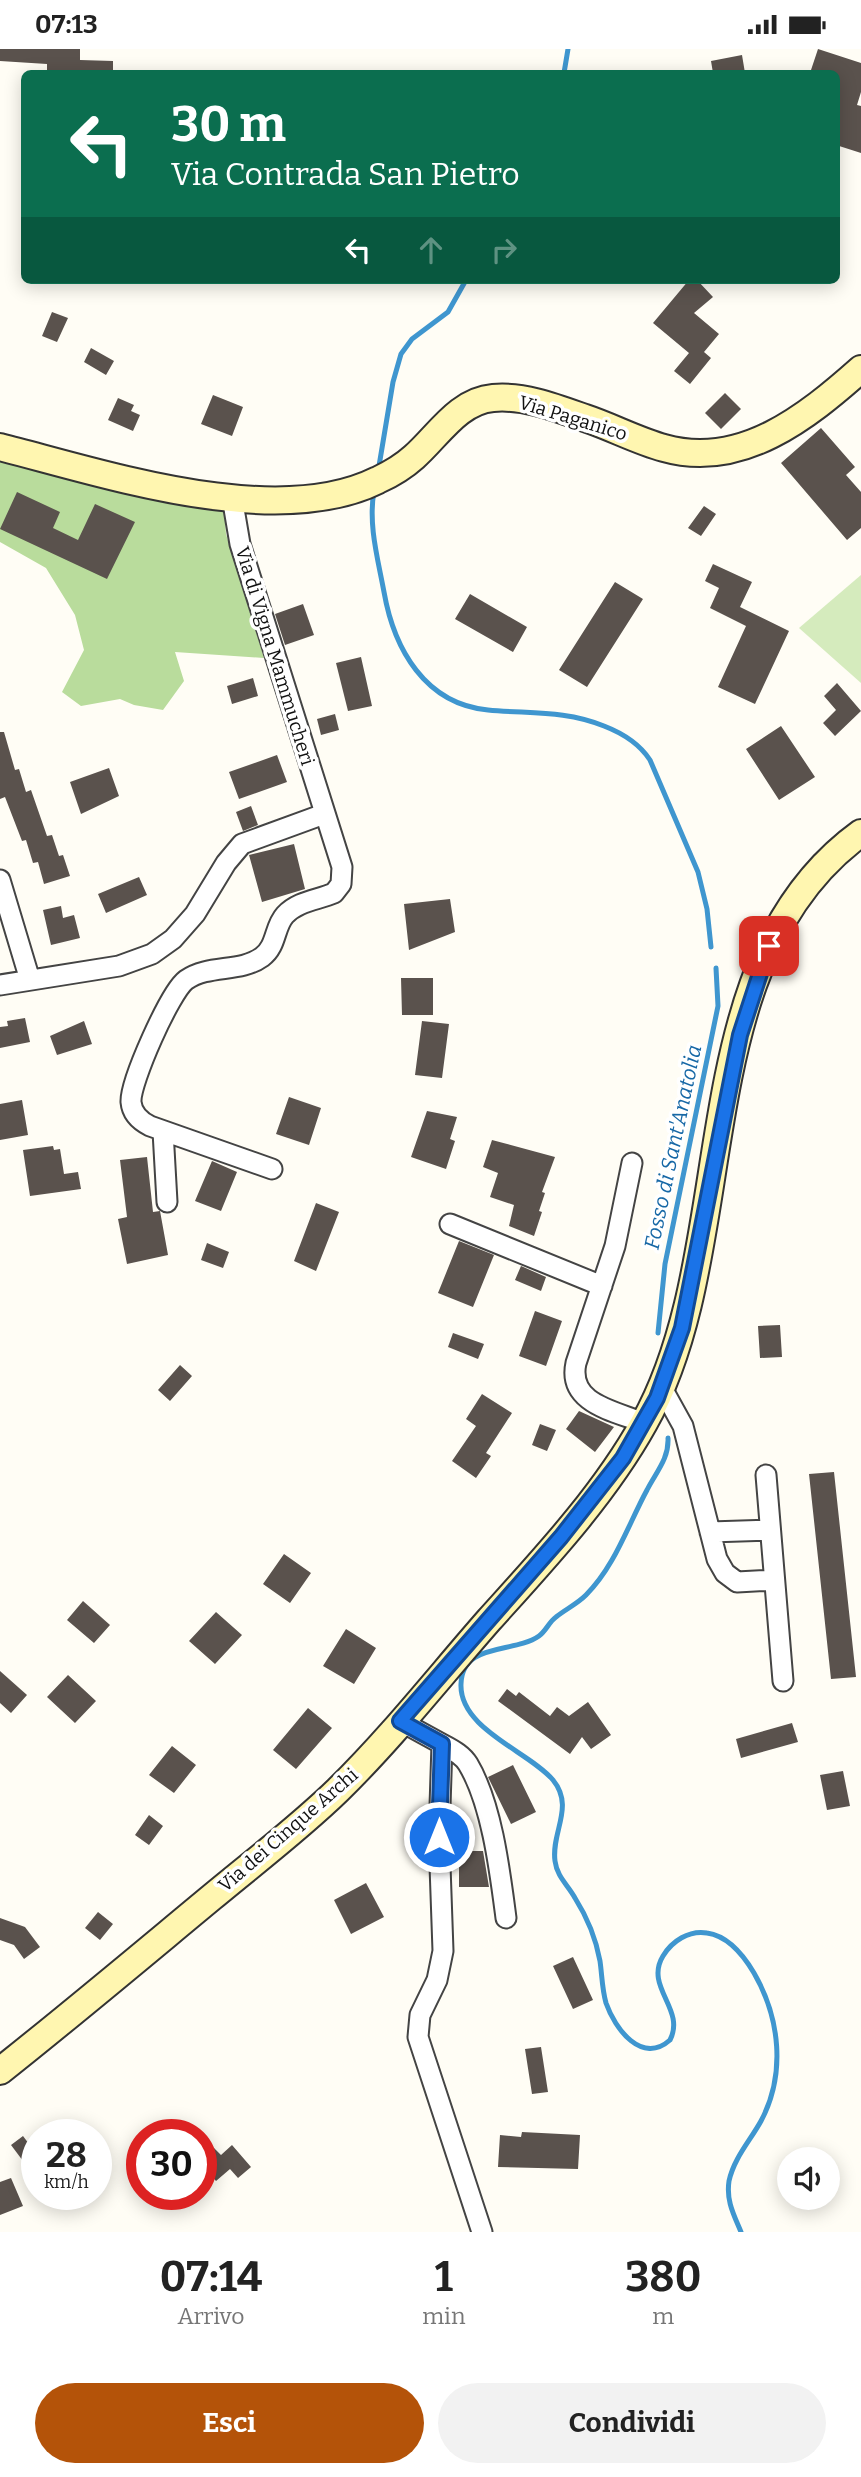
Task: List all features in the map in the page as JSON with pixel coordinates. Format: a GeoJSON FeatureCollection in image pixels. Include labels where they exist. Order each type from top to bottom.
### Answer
{"type":"FeatureCollection","features":[{"type":"Feature","properties":{"kind":"main road","name":"Via Paganico"},"geometry":{"type":"LineString","coordinates":[[0,447],[149,484],[232,497],[299,499],[345,493],[368,485],[407,463],[461,411],[479,401],[498,398],[562,410],[664,448],[692,454],[727,452],[780,430],[861,369]]}},
{"type":"Feature","properties":{"kind":"main road","name":"Via dei Cinque Archi"},"geometry":{"type":"LineString","coordinates":[[0,2071],[305,1819],[352,1775],[551,1550],[615,1468],[644,1423],[662,1388],[682,1328],[736,1050],[762,966],[774,936],[803,887],[828,859],[861,833]]}},
{"type":"Feature","properties":{"kind":"street","name":"Via di Vigna Mammucheri"},"geometry":{"type":"LineString","coordinates":[[232,497],[240,544],[343,871],[338,889],[286,913],[272,946],[262,957],[193,976],[176,990],[165,1009],[131,1099],[133,1111],[140,1120],[163,1131],[272,1169]]}},
{"type":"Feature","properties":{"kind":"street"},"geometry":{"type":"LineString","coordinates":[[0,985],[119,966],[152,954],[173,939],[191,920],[212,890],[226,863],[242,845],[324,814]]}},
{"type":"Feature","properties":{"kind":"street"},"geometry":{"type":"LineString","coordinates":[[0,880],[30,980]]}},
{"type":"Feature","properties":{"kind":"street"},"geometry":{"type":"LineString","coordinates":[[163,1131],[167,1202]]}},
{"type":"Feature","properties":{"kind":"street"},"geometry":{"type":"LineString","coordinates":[[632,1163],[615,1246],[576,1363],[575,1385],[582,1395],[593,1402],[644,1423]]}},
{"type":"Feature","properties":{"kind":"street"},"geometry":{"type":"LineString","coordinates":[[450,1224],[603,1286]]}},
{"type":"Feature","properties":{"kind":"street"},"geometry":{"type":"LineString","coordinates":[[662,1388],[683,1426],[717,1559],[729,1577],[742,1583],[775,1580]]}},
{"type":"Feature","properties":{"kind":"street"},"geometry":{"type":"LineString","coordinates":[[766,1475],[783,1681]]}},
{"type":"Feature","properties":{"kind":"street"},"geometry":{"type":"LineString","coordinates":[[710,1532],[770,1530]]}},
{"type":"Feature","properties":{"kind":"street"},"geometry":{"type":"LineString","coordinates":[[400,1721],[461,1756],[472,1773],[493,1839],[506,1918]]}},
{"type":"Feature","properties":{"kind":"street"},"geometry":{"type":"LineString","coordinates":[[442,1744],[439,1825],[443,1951],[440,1970],[422,2011],[417,2031],[482,2232]]}},
{"type":"Feature","properties":{"kind":"green space"},"geometry":{"type":"Polygon","coordinates":[[[0,458],[224,506],[226,534],[264,658],[175,652],[184,681],[163,710],[134,705],[120,699],[81,706],[62,692],[84,650],[75,615],[46,568],[0,542],[0,458]]]}},
{"type":"Feature","properties":{"kind":"green space"},"geometry":{"type":"Polygon","coordinates":[[[861,575],[861,683],[799,628],[861,575]]]}},
{"type":"Feature","properties":{"kind":"building"},"geometry":{"type":"Polygon","coordinates":[[[0,49],[80,49],[80,60],[113,61],[113,70],[47,70],[47,64],[0,61],[0,49]]]}},
{"type":"Feature","properties":{"kind":"building"},"geometry":{"type":"Polygon","coordinates":[[[818,49],[861,63],[861,92],[857,105],[861,106],[861,153],[840,146],[840,70],[811,70],[818,49]]]}},
{"type":"Feature","properties":{"kind":"building"},"geometry":{"type":"Polygon","coordinates":[[[742,55],[744,70],[712,70],[711,61],[742,55]]]}},
{"type":"Feature","properties":{"kind":"building"},"geometry":{"type":"Polygon","coordinates":[[[686,284],[701,284],[713,297],[694,313],[719,334],[704,352],[711,358],[690,384],[674,371],[689,353],[653,323],[686,284]]]}},
{"type":"Feature","properties":{"kind":"building"},"geometry":{"type":"Polygon","coordinates":[[[52,312],[68,318],[57,342],[42,336],[52,312]]]}},
{"type":"Feature","properties":{"kind":"building"},"geometry":{"type":"Polygon","coordinates":[[[91,348],[114,361],[106,375],[84,362],[91,348]]]}},
{"type":"Feature","properties":{"kind":"building"},"geometry":{"type":"Polygon","coordinates":[[[725,393],[741,409],[721,429],[705,413],[725,393]]]}},
{"type":"Feature","properties":{"kind":"building"},"geometry":{"type":"Polygon","coordinates":[[[213,395],[243,407],[232,436],[201,424],[213,395]]]}},
{"type":"Feature","properties":{"kind":"building"},"geometry":{"type":"Polygon","coordinates":[[[118,398],[134,405],[131,411],[140,415],[133,431],[108,420],[118,398]]]}},
{"type":"Feature","properties":{"kind":"building"},"geometry":{"type":"Polygon","coordinates":[[[821,428],[855,467],[846,475],[861,492],[861,528],[847,540],[781,463],[821,428]]]}},
{"type":"Feature","properties":{"kind":"building"},"geometry":{"type":"Polygon","coordinates":[[[17,492],[60,512],[53,528],[78,540],[95,504],[135,522],[107,579],[0,529],[17,492]]]}},
{"type":"Feature","properties":{"kind":"building"},"geometry":{"type":"Polygon","coordinates":[[[704,506],[716,514],[701,536],[688,528],[704,506]]]}},
{"type":"Feature","properties":{"kind":"building"},"geometry":{"type":"Polygon","coordinates":[[[713,564],[752,582],[740,607],[789,631],[755,704],[718,687],[746,626],[710,608],[719,588],[705,581],[713,564]]]}},
{"type":"Feature","properties":{"kind":"building"},"geometry":{"type":"Polygon","coordinates":[[[615,582],[643,599],[587,687],[559,670],[615,582]]]}},
{"type":"Feature","properties":{"kind":"building"},"geometry":{"type":"Polygon","coordinates":[[[470,594],[527,627],[513,652],[455,619],[470,594]]]}},
{"type":"Feature","properties":{"kind":"building"},"geometry":{"type":"Polygon","coordinates":[[[303,604],[314,635],[285,645],[275,614],[303,604]]]}},
{"type":"Feature","properties":{"kind":"building"},"geometry":{"type":"Polygon","coordinates":[[[361,657],[372,706],[348,711],[336,663],[361,657]]]}},
{"type":"Feature","properties":{"kind":"building"},"geometry":{"type":"Polygon","coordinates":[[[253,678],[258,696],[232,704],[227,686],[253,678]]]}},
{"type":"Feature","properties":{"kind":"building"},"geometry":{"type":"Polygon","coordinates":[[[837,683],[861,711],[835,736],[823,723],[836,710],[824,696],[837,683]]]}},
{"type":"Feature","properties":{"kind":"building"},"geometry":{"type":"Polygon","coordinates":[[[335,714],[339,730],[321,735],[317,719],[335,714]]]}},
{"type":"Feature","properties":{"kind":"building"},"geometry":{"type":"Polygon","coordinates":[[[781,726],[815,777],[779,800],[746,749],[781,726]]]}},
{"type":"Feature","properties":{"kind":"building"},"geometry":{"type":"Polygon","coordinates":[[[0,732],[4,732],[15,770],[19,769],[26,792],[31,790],[47,836],[52,835],[70,876],[44,884],[38,862],[33,863],[26,840],[22,841],[5,797],[0,799],[0,732]]]}},
{"type":"Feature","properties":{"kind":"building"},"geometry":{"type":"Polygon","coordinates":[[[277,755],[287,782],[239,799],[229,772],[277,755]]]}},
{"type":"Feature","properties":{"kind":"building"},"geometry":{"type":"Polygon","coordinates":[[[109,768],[119,796],[81,814],[70,782],[109,768]]]}},
{"type":"Feature","properties":{"kind":"building"},"geometry":{"type":"Polygon","coordinates":[[[251,806],[258,825],[243,831],[236,812],[251,806]]]}},
{"type":"Feature","properties":{"kind":"building"},"geometry":{"type":"Polygon","coordinates":[[[294,844],[305,889],[262,902],[249,855],[294,844]]]}},
{"type":"Feature","properties":{"kind":"building"},"geometry":{"type":"Polygon","coordinates":[[[139,877],[147,895],[106,913],[98,894],[139,877]]]}},
{"type":"Feature","properties":{"kind":"building"},"geometry":{"type":"Polygon","coordinates":[[[450,899],[455,932],[409,950],[404,904],[450,899]]]}},
{"type":"Feature","properties":{"kind":"building"},"geometry":{"type":"Polygon","coordinates":[[[61,906],[63,918],[74,915],[80,938],[51,945],[43,910],[61,906]]]}},
{"type":"Feature","properties":{"kind":"building"},"geometry":{"type":"Polygon","coordinates":[[[401,978],[433,978],[433,1015],[402,1015],[401,978]]]}},
{"type":"Feature","properties":{"kind":"building"},"geometry":{"type":"Polygon","coordinates":[[[25,1018],[30,1042],[0,1048],[0,1027],[8,1026],[7,1021],[25,1018]]]}},
{"type":"Feature","properties":{"kind":"building"},"geometry":{"type":"Polygon","coordinates":[[[84,1021],[92,1044],[57,1055],[50,1036],[84,1021]]]}},
{"type":"Feature","properties":{"kind":"building"},"geometry":{"type":"Polygon","coordinates":[[[422,1021],[449,1024],[442,1078],[415,1075],[422,1021]]]}},
{"type":"Feature","properties":{"kind":"building"},"geometry":{"type":"Polygon","coordinates":[[[289,1097],[321,1108],[309,1145],[276,1134],[289,1097]]]}},
{"type":"Feature","properties":{"kind":"building"},"geometry":{"type":"Polygon","coordinates":[[[22,1100],[28,1135],[0,1140],[0,1104],[22,1100]]]}},
{"type":"Feature","properties":{"kind":"building"},"geometry":{"type":"Polygon","coordinates":[[[427,1111],[457,1117],[450,1139],[455,1141],[446,1169],[411,1157],[427,1111]]]}},
{"type":"Feature","properties":{"kind":"building"},"geometry":{"type":"Polygon","coordinates":[[[492,1140],[555,1157],[542,1192],[545,1193],[539,1211],[542,1212],[534,1236],[509,1226],[514,1205],[490,1197],[498,1173],[483,1167],[492,1140]]]}},
{"type":"Feature","properties":{"kind":"building"},"geometry":{"type":"Polygon","coordinates":[[[53,1146],[54,1150],[60,1149],[64,1174],[78,1172],[81,1189],[30,1196],[23,1150],[53,1146]]]}},
{"type":"Feature","properties":{"kind":"building"},"geometry":{"type":"Polygon","coordinates":[[[147,1157],[153,1212],[160,1211],[168,1255],[127,1264],[118,1219],[127,1217],[120,1160],[147,1157]]]}},
{"type":"Feature","properties":{"kind":"building"},"geometry":{"type":"Polygon","coordinates":[[[212,1161],[237,1172],[221,1211],[195,1201],[212,1161]]]}},
{"type":"Feature","properties":{"kind":"building"},"geometry":{"type":"Polygon","coordinates":[[[316,1203],[339,1212],[316,1271],[294,1261],[316,1203]]]}},
{"type":"Feature","properties":{"kind":"building"},"geometry":{"type":"Polygon","coordinates":[[[459,1241],[494,1255],[473,1307],[438,1293],[459,1241]]]}},
{"type":"Feature","properties":{"kind":"building"},"geometry":{"type":"Polygon","coordinates":[[[207,1243],[229,1252],[223,1268],[201,1260],[207,1243]]]}},
{"type":"Feature","properties":{"kind":"building"},"geometry":{"type":"Polygon","coordinates":[[[521,1266],[546,1277],[541,1291],[515,1280],[521,1266]]]}},
{"type":"Feature","properties":{"kind":"building"},"geometry":{"type":"Polygon","coordinates":[[[535,1311],[562,1321],[546,1366],[519,1356],[535,1311]]]}},
{"type":"Feature","properties":{"kind":"building"},"geometry":{"type":"Polygon","coordinates":[[[780,1325],[782,1357],[760,1358],[758,1326],[780,1325]]]}},
{"type":"Feature","properties":{"kind":"building"},"geometry":{"type":"Polygon","coordinates":[[[453,1333],[484,1344],[478,1359],[448,1347],[453,1333]]]}},
{"type":"Feature","properties":{"kind":"building"},"geometry":{"type":"Polygon","coordinates":[[[180,1365],[192,1376],[170,1401],[158,1390],[180,1365]]]}},
{"type":"Feature","properties":{"kind":"building"},"geometry":{"type":"Polygon","coordinates":[[[482,1394],[512,1413],[486,1453],[491,1456],[476,1478],[452,1461],[476,1426],[466,1419],[482,1394]]]}},
{"type":"Feature","properties":{"kind":"building"},"geometry":{"type":"Polygon","coordinates":[[[579,1411],[614,1427],[595,1452],[566,1429],[579,1411]]]}},
{"type":"Feature","properties":{"kind":"building"},"geometry":{"type":"Polygon","coordinates":[[[540,1424],[556,1430],[547,1451],[532,1445],[540,1424]]]}},
{"type":"Feature","properties":{"kind":"building"},"geometry":{"type":"Polygon","coordinates":[[[834,1472],[856,1677],[831,1679],[809,1474],[834,1472]]]}},
{"type":"Feature","properties":{"kind":"building"},"geometry":{"type":"Polygon","coordinates":[[[284,1554],[311,1573],[290,1603],[263,1584],[284,1554]]]}},
{"type":"Feature","properties":{"kind":"building"},"geometry":{"type":"Polygon","coordinates":[[[83,1601],[110,1625],[94,1643],[67,1620],[83,1601]]]}},
{"type":"Feature","properties":{"kind":"building"},"geometry":{"type":"Polygon","coordinates":[[[216,1612],[242,1635],[215,1664],[189,1641],[216,1612]]]}},
{"type":"Feature","properties":{"kind":"building"},"geometry":{"type":"Polygon","coordinates":[[[346,1629],[376,1648],[354,1684],[323,1666],[346,1629]]]}},
{"type":"Feature","properties":{"kind":"building"},"geometry":{"type":"Polygon","coordinates":[[[0,1671],[27,1695],[11,1713],[0,1703],[0,1671]]]}},
{"type":"Feature","properties":{"kind":"building"},"geometry":{"type":"Polygon","coordinates":[[[68,1675],[96,1701],[75,1723],[47,1697],[68,1675]]]}},
{"type":"Feature","properties":{"kind":"building"},"geometry":{"type":"Polygon","coordinates":[[[507,1689],[516,1696],[519,1692],[550,1716],[557,1707],[569,1716],[588,1702],[611,1735],[591,1749],[582,1737],[570,1754],[498,1701],[507,1689]]]}},
{"type":"Feature","properties":{"kind":"building"},"geometry":{"type":"Polygon","coordinates":[[[308,1708],[332,1728],[296,1769],[273,1750],[308,1708]]]}},
{"type":"Feature","properties":{"kind":"building"},"geometry":{"type":"Polygon","coordinates":[[[792,1723],[798,1742],[741,1758],[736,1739],[792,1723]]]}},
{"type":"Feature","properties":{"kind":"building"},"geometry":{"type":"Polygon","coordinates":[[[172,1746],[196,1765],[174,1793],[149,1775],[172,1746]]]}},
{"type":"Feature","properties":{"kind":"building"},"geometry":{"type":"Polygon","coordinates":[[[513,1765],[536,1812],[511,1824],[488,1777],[513,1765]]]}},
{"type":"Feature","properties":{"kind":"building"},"geometry":{"type":"Polygon","coordinates":[[[843,1771],[850,1806],[827,1810],[820,1775],[843,1771]]]}},
{"type":"Feature","properties":{"kind":"building"},"geometry":{"type":"Polygon","coordinates":[[[149,1815],[163,1826],[149,1845],[135,1835],[149,1815]]]}},
{"type":"Feature","properties":{"kind":"building"},"geometry":{"type":"Polygon","coordinates":[[[459,1851],[483,1851],[489,1887],[459,1887],[459,1851]]]}},
{"type":"Feature","properties":{"kind":"building"},"geometry":{"type":"Polygon","coordinates":[[[366,1883],[384,1917],[351,1934],[334,1900],[366,1883]]]}},
{"type":"Feature","properties":{"kind":"building"},"geometry":{"type":"Polygon","coordinates":[[[98,1912],[113,1924],[100,1940],[85,1928],[98,1912]]]}},
{"type":"Feature","properties":{"kind":"building"},"geometry":{"type":"Polygon","coordinates":[[[0,1918],[25,1927],[40,1947],[24,1959],[14,1945],[0,1940],[0,1918]]]}},
{"type":"Feature","properties":{"kind":"building"},"geometry":{"type":"Polygon","coordinates":[[[573,1957],[593,2000],[573,2009],[553,1966],[573,1957]]]}},
{"type":"Feature","properties":{"kind":"building"},"geometry":{"type":"Polygon","coordinates":[[[541,2047],[548,2092],[532,2094],[525,2049],[541,2047]]]}},
{"type":"Feature","properties":{"kind":"building"},"geometry":{"type":"Polygon","coordinates":[[[522,2132],[580,2135],[578,2169],[498,2167],[500,2135],[521,2137],[522,2132]]]}},
{"type":"Feature","properties":{"kind":"building"},"geometry":{"type":"Polygon","coordinates":[[[21,2138],[21,2158],[11,2145],[21,2138]]]}},
{"type":"Feature","properties":{"kind":"building"},"geometry":{"type":"Polygon","coordinates":[[[232,2145],[251,2167],[238,2178],[230,2169],[217,2180],[217,2151],[221,2155],[232,2145]]]}},
{"type":"Feature","properties":{"kind":"building"},"geometry":{"type":"Polygon","coordinates":[[[11,2178],[21,2207],[0,2215],[0,2182],[11,2178]]]}},
{"type":"Feature","properties":{"kind":"waterway","name":"Fosso di Sant'Anatolia"},"geometry":{"type":"LineString","coordinates":[[564,70],[568,49]]}},
{"type":"Feature","properties":{"kind":"waterway","name":"Fosso di Sant'Anatolia"},"geometry":{"type":"LineString","coordinates":[[378,472],[393,382],[401,354],[412,339],[448,312],[464,284]]}},
{"type":"Feature","properties":{"kind":"waterway","name":"Fosso di Sant'Anatolia"},"geometry":{"type":"LineString","coordinates":[[374,491],[373,529],[389,613],[396,634],[416,670],[430,685],[466,706],[575,717],[617,732],[641,748],[650,760],[698,872],[707,909],[711,947]]}},
{"type":"Feature","properties":{"kind":"waterway","name":"Fosso di Sant'Anatolia"},"geometry":{"type":"LineString","coordinates":[[658,1333],[665,1264],[718,1006],[716,968]]}},
{"type":"Feature","properties":{"kind":"waterway","name":"Fosso di Sant'Anatolia"},"geometry":{"type":"LineString","coordinates":[[668,1438],[661,1465],[613,1558],[596,1584],[583,1598],[554,1619],[539,1636],[528,1642],[479,1655],[470,1661],[461,1684],[463,1700],[483,1727],[542,1770],[559,1790],[562,1810],[555,1850],[556,1867],[590,1928],[600,1961],[606,2003],[623,2033],[631,2041],[649,2048],[660,2047],[670,2040],[674,2029],[673,2018],[658,1978],[659,1967],[671,1946],[694,1933],[715,1935],[728,1942],[754,1973],[763,1990],[774,2027],[777,2065],[769,2103],[738,2157],[729,2181],[733,2214],[741,2232]]}},
{"type":"Feature","properties":{"kind":"route"},"geometry":{"type":"LineString","coordinates":[[439,1837],[442,1744],[400,1721],[531,1573],[604,1483],[623,1458],[662,1388],[682,1328],[740,1035],[769,946]]}}]}
